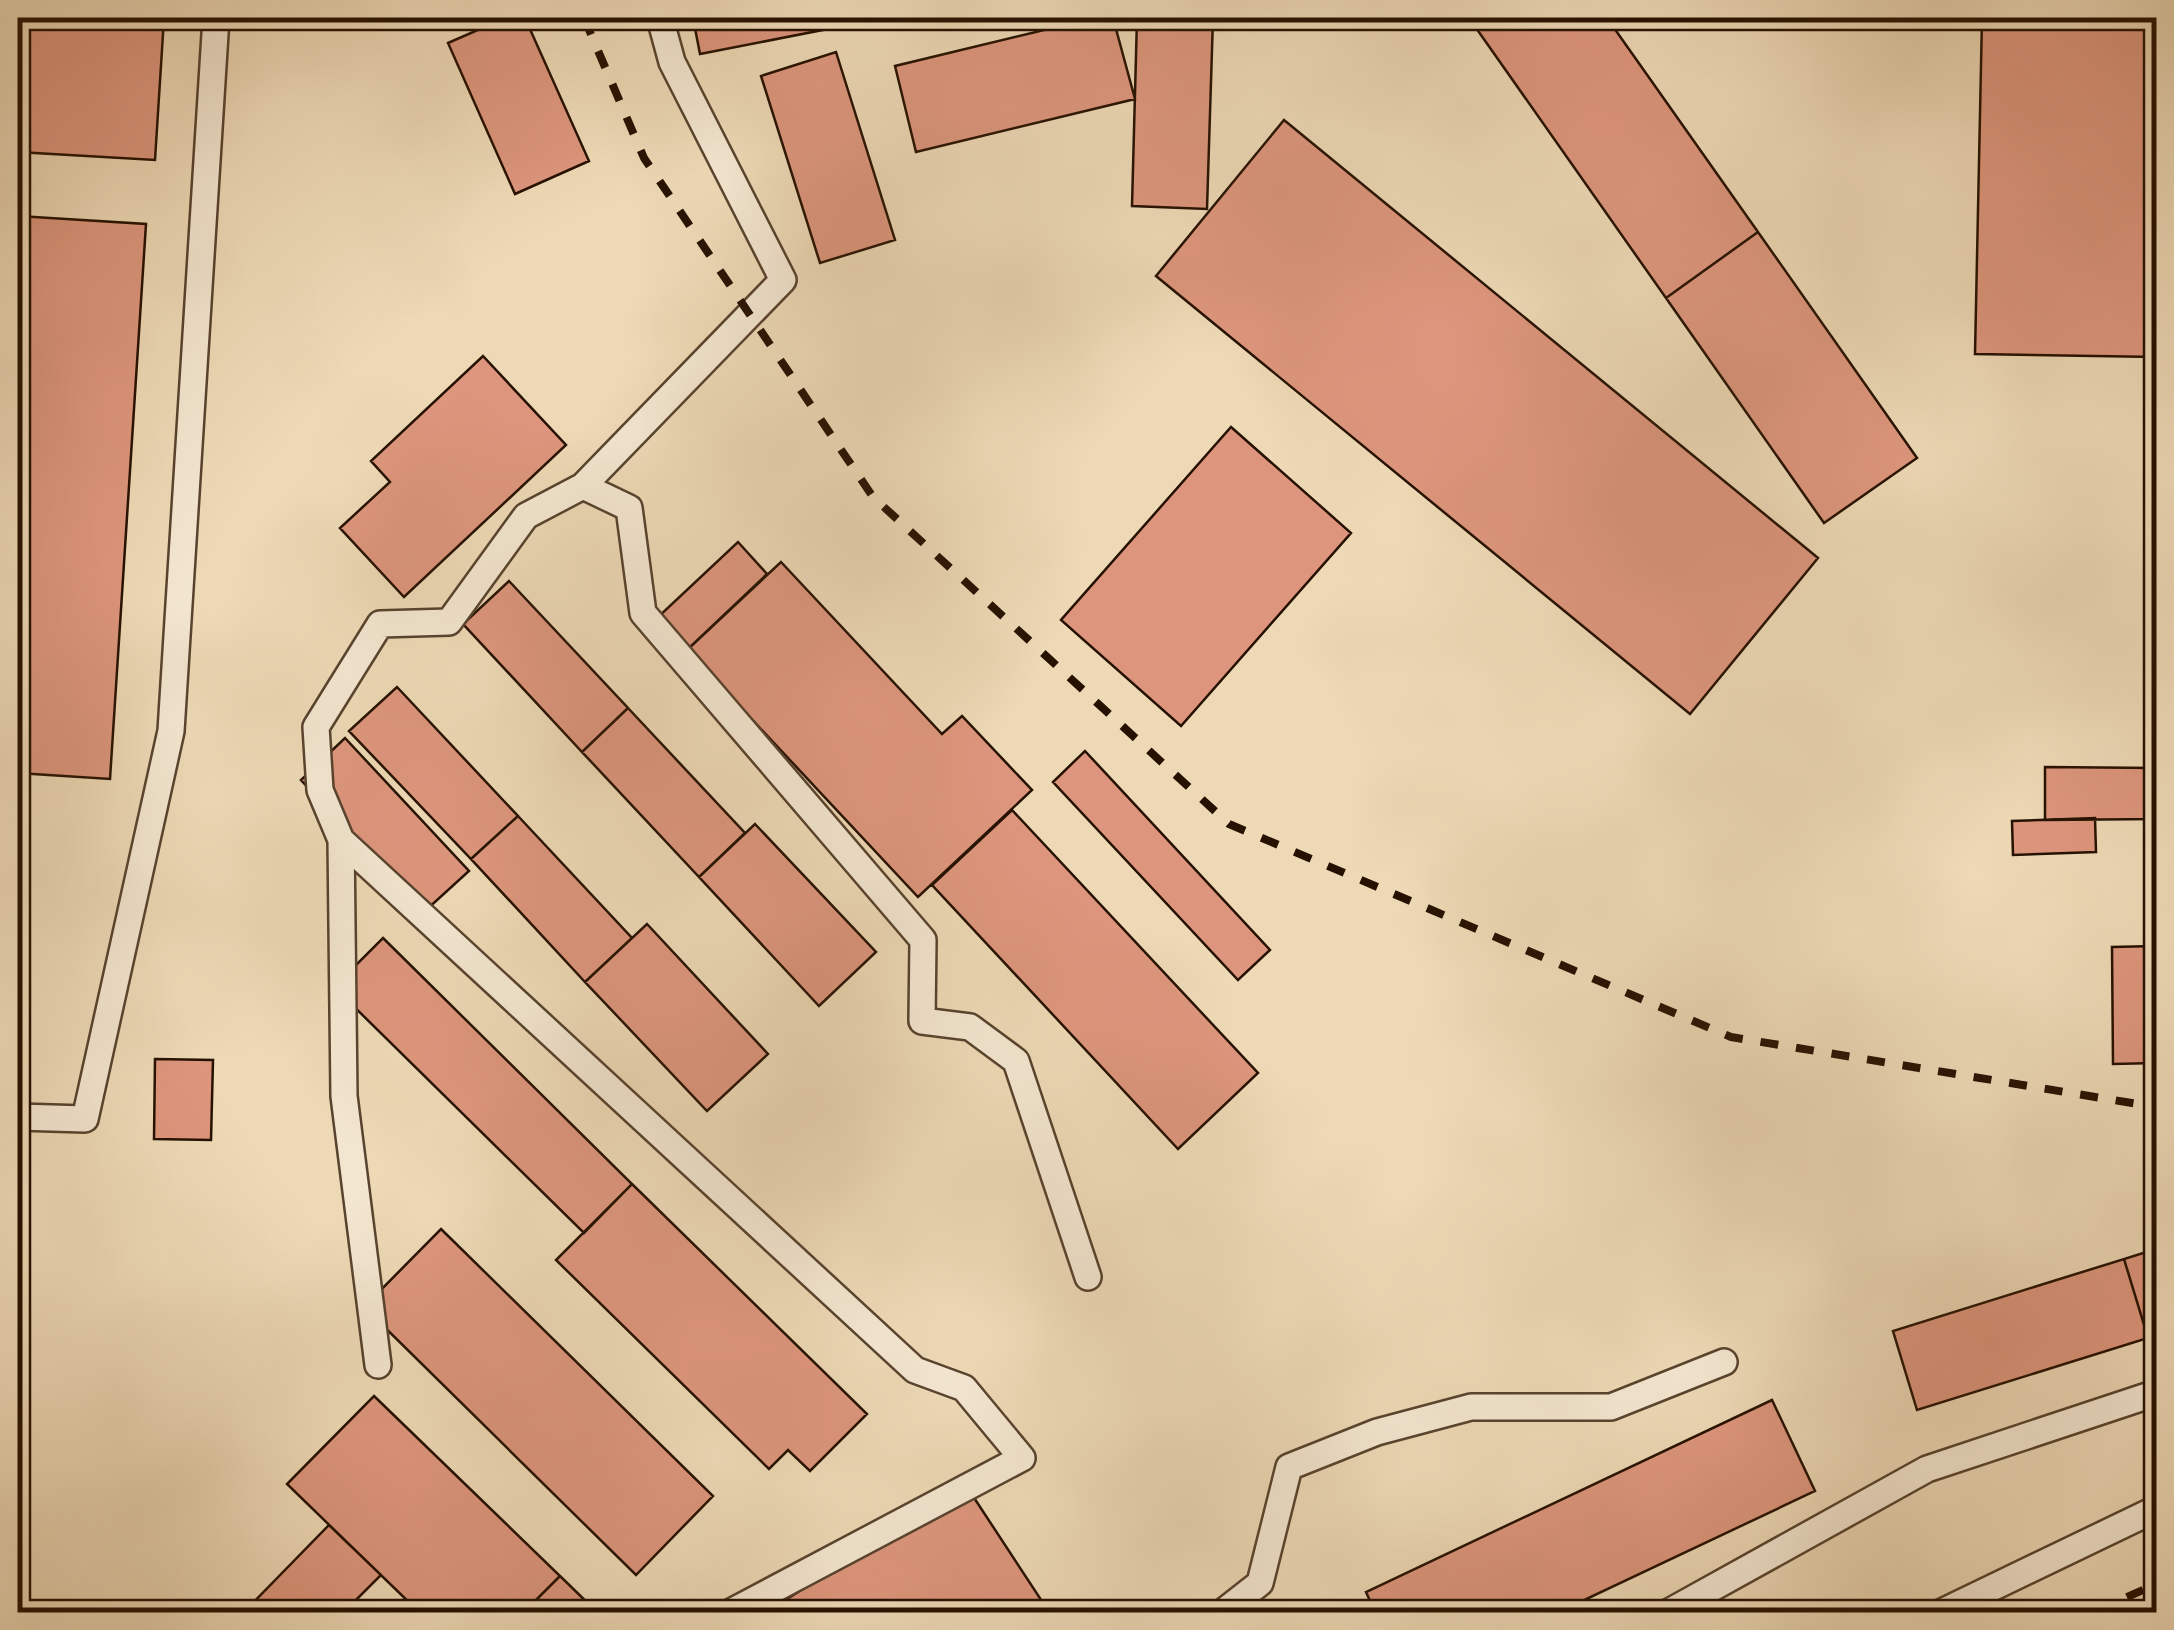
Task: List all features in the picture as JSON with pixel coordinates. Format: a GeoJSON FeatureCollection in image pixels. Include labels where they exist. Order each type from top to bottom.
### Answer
{"type":"FeatureCollection","features":[{"type":"Feature","properties":{"kind":"lane"},"geometry":{"type":"LineString","coordinates":[[18,1117],[85,1119],[171,730],[216,18]]}},
{"type":"Feature","properties":{"kind":"lane"},"geometry":{"type":"LineString","coordinates":[[378,1365],[344,1096],[341,840],[320,790],[316,727],[380,624],[449,622],[526,516],[583,486],[783,280],[672,62],[660,18]]}},
{"type":"Feature","properties":{"kind":"lane"},"geometry":{"type":"LineString","coordinates":[[583,486],[629,508],[643,613],[923,940],[922,1021],[970,1027],[1016,1061],[1088,1277]]}},
{"type":"Feature","properties":{"kind":"lane"},"geometry":{"type":"LineString","coordinates":[[341,840],[916,1370],[964,1388],[1022,1458],[732,1612]]}},
{"type":"Feature","properties":{"kind":"lane"},"geometry":{"type":"LineString","coordinates":[[1222,1612],[1260,1584],[1290,1467],[1377,1432],[1470,1407],[1611,1408],[1724,1362]]}},
{"type":"Feature","properties":{"kind":"lane"},"geometry":{"type":"LineString","coordinates":[[1668,1612],[1927,1469],[2156,1392]]}},
{"type":"Feature","properties":{"kind":"lane"},"geometry":{"type":"LineString","coordinates":[[1942,1612],[2156,1510]]}},
{"type":"Feature","properties":{"kind":"building"},"geometry":{"type":"Polygon","coordinates":[[[18,18],[164,18],[155,160],[18,152],[18,18]]]}},
{"type":"Feature","properties":{"kind":"building"},"geometry":{"type":"Polygon","coordinates":[[[505,18],[525,18],[589,161],[515,194],[448,43],[505,18]]]}},
{"type":"Feature","properties":{"kind":"building"},"geometry":{"type":"Polygon","coordinates":[[[693,18],[884,18],[700,54],[693,18]]]}},
{"type":"Feature","properties":{"kind":"building"},"geometry":{"type":"Polygon","coordinates":[[[1094,18],[1113,18],[1135,99],[916,152],[895,66],[1094,18]]]}},
{"type":"Feature","properties":{"kind":"building"},"geometry":{"type":"Polygon","coordinates":[[[1137,18],[1213,18],[1207,209],[1132,206],[1137,18]]]}},
{"type":"Feature","properties":{"kind":"building"},"geometry":{"type":"Polygon","coordinates":[[[1469,18],[1607,18],[1758,232],[1666,298],[1469,18]]]}},
{"type":"Feature","properties":{"kind":"building"},"geometry":{"type":"Polygon","coordinates":[[[1982,18],[2156,18],[2156,357],[1975,354],[1982,18]]]}},
{"type":"Feature","properties":{"kind":"building"},"geometry":{"type":"Polygon","coordinates":[[[836,52],[895,240],[820,263],[761,76],[836,52]]]}},
{"type":"Feature","properties":{"kind":"building"},"geometry":{"type":"Polygon","coordinates":[[[1284,120],[1818,558],[1690,714],[1156,276],[1284,120]]]}},
{"type":"Feature","properties":{"kind":"building"},"geometry":{"type":"Polygon","coordinates":[[[18,216],[146,224],[110,779],[18,773],[18,216]]]}},
{"type":"Feature","properties":{"kind":"building"},"geometry":{"type":"Polygon","coordinates":[[[1758,232],[1917,458],[1824,523],[1666,298],[1758,232]]]}},
{"type":"Feature","properties":{"kind":"building"},"geometry":{"type":"Polygon","coordinates":[[[483,356],[566,445],[404,597],[340,528],[390,482],[371,461],[483,356]]]}},
{"type":"Feature","properties":{"kind":"building"},"geometry":{"type":"Polygon","coordinates":[[[1231,427],[1351,533],[1181,726],[1061,620],[1231,427]]]}},
{"type":"Feature","properties":{"kind":"building"},"geometry":{"type":"Polygon","coordinates":[[[738,542],[767,574],[687,650],[657,618],[738,542]]]}},
{"type":"Feature","properties":{"kind":"building"},"geometry":{"type":"Polygon","coordinates":[[[781,562],[942,734],[962,716],[1032,790],[918,897],[687,650],[781,562]]]}},
{"type":"Feature","properties":{"kind":"building"},"geometry":{"type":"Polygon","coordinates":[[[509,581],[628,708],[582,752],[463,624],[509,581]]]}},
{"type":"Feature","properties":{"kind":"building"},"geometry":{"type":"Polygon","coordinates":[[[397,687],[518,816],[471,859],[349,731],[397,687]]]}},
{"type":"Feature","properties":{"kind":"building"},"geometry":{"type":"Polygon","coordinates":[[[628,708],[745,833],[699,877],[582,752],[628,708]]]}},
{"type":"Feature","properties":{"kind":"building"},"geometry":{"type":"Polygon","coordinates":[[[345,738],[469,871],[424,912],[301,780],[345,738]]]}},
{"type":"Feature","properties":{"kind":"building"},"geometry":{"type":"Polygon","coordinates":[[[1085,751],[1270,950],[1238,980],[1053,782],[1085,751]]]}},
{"type":"Feature","properties":{"kind":"building"},"geometry":{"type":"Polygon","coordinates":[[[2045,767],[2156,768],[2156,819],[2045,820],[2045,767]]]}},
{"type":"Feature","properties":{"kind":"building"},"geometry":{"type":"Polygon","coordinates":[[[1012,810],[1258,1073],[1178,1149],[932,885],[1012,810]]]}},
{"type":"Feature","properties":{"kind":"building"},"geometry":{"type":"Polygon","coordinates":[[[518,816],[632,938],[585,982],[471,859],[518,816]]]}},
{"type":"Feature","properties":{"kind":"building"},"geometry":{"type":"Polygon","coordinates":[[[2095,818],[2096,852],[2013,855],[2012,821],[2095,818]]]}},
{"type":"Feature","properties":{"kind":"building"},"geometry":{"type":"Polygon","coordinates":[[[755,824],[876,952],[819,1006],[699,877],[755,824]]]}},
{"type":"Feature","properties":{"kind":"building"},"geometry":{"type":"Polygon","coordinates":[[[647,924],[768,1054],[707,1111],[585,982],[647,924]]]}},
{"type":"Feature","properties":{"kind":"building"},"geometry":{"type":"Polygon","coordinates":[[[383,938],[632,1184],[584,1233],[334,987],[383,938]]]}},
{"type":"Feature","properties":{"kind":"building"},"geometry":{"type":"Polygon","coordinates":[[[2156,946],[2156,1063],[2113,1064],[2112,947],[2156,946]]]}},
{"type":"Feature","properties":{"kind":"building"},"geometry":{"type":"Polygon","coordinates":[[[155,1059],[213,1060],[211,1140],[154,1139],[155,1059]]]}},
{"type":"Feature","properties":{"kind":"building"},"geometry":{"type":"Polygon","coordinates":[[[632,1184],[867,1414],[810,1471],[788,1450],[769,1469],[556,1260],[632,1184]]]}},
{"type":"Feature","properties":{"kind":"building"},"geometry":{"type":"Polygon","coordinates":[[[441,1229],[713,1496],[636,1575],[364,1307],[441,1229]]]}},
{"type":"Feature","properties":{"kind":"building"},"geometry":{"type":"Polygon","coordinates":[[[2156,1249],[2156,1336],[2148,1338],[2124,1259],[2156,1249]]]}},
{"type":"Feature","properties":{"kind":"building"},"geometry":{"type":"Polygon","coordinates":[[[2124,1259],[2148,1338],[1917,1410],[1893,1331],[2124,1259]]]}},
{"type":"Feature","properties":{"kind":"building"},"geometry":{"type":"Polygon","coordinates":[[[374,1396],[560,1576],[524,1612],[419,1612],[287,1484],[374,1396]]]}},
{"type":"Feature","properties":{"kind":"building"},"geometry":{"type":"Polygon","coordinates":[[[1772,1400],[1815,1491],[1559,1612],[1375,1612],[1366,1592],[1772,1400]]]}},
{"type":"Feature","properties":{"kind":"building"},"geometry":{"type":"Polygon","coordinates":[[[965,1484],[1049,1612],[767,1612],[965,1484]]]}},
{"type":"Feature","properties":{"kind":"building"},"geometry":{"type":"Polygon","coordinates":[[[329,1525],[381,1575],[344,1612],[244,1612],[329,1525]]]}},
{"type":"Feature","properties":{"kind":"building"},"geometry":{"type":"Polygon","coordinates":[[[560,1576],[597,1612],[524,1612],[560,1576]]]}},
{"type":"Feature","properties":{"kind":"railway"},"geometry":{"type":"LineString","coordinates":[[584,18],[644,158],[873,497],[1229,824],[1731,1037],[2156,1107]]}},
{"type":"Feature","properties":{"kind":"railway"},"geometry":{"type":"LineString","coordinates":[[2094,1612],[2156,1584]]}}]}
